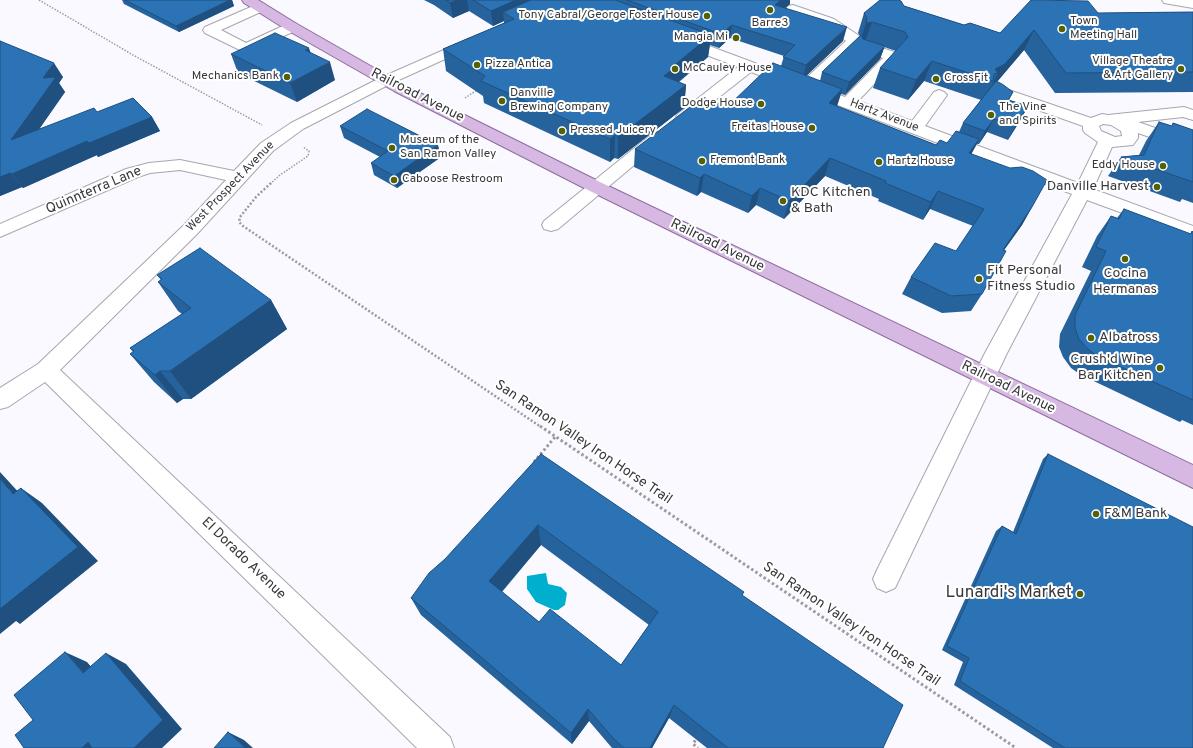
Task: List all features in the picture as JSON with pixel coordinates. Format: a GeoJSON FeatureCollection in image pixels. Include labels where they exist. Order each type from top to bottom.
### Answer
{"type":"FeatureCollection","features":[{"type":"Feature","properties":{"kind":"main road","name":"Railroad Avenue"},"geometry":{"type":"LineString","coordinates":[[255,4],[385,81],[596,187],[1193,477]]}},
{"type":"Feature","properties":{"kind":"street"},"geometry":{"type":"LineString","coordinates":[[1174,1],[1193,4]]}},
{"type":"Feature","properties":{"kind":"street"},"geometry":{"type":"LineString","coordinates":[[1174,1],[1183,17]]}},
{"type":"Feature","properties":{"kind":"street"},"geometry":{"type":"LineString","coordinates":[[255,4],[210,30],[246,49],[292,27]]}},
{"type":"Feature","properties":{"kind":"street"},"geometry":{"type":"LineString","coordinates":[[793,9],[829,22],[853,38],[852,42],[805,87]]}},
{"type":"Feature","properties":{"kind":"street","name":"Hartz Avenue"},"geometry":{"type":"LineString","coordinates":[[666,35],[1193,233]]}},
{"type":"Feature","properties":{"kind":"street","name":"West Prospect Avenue"},"geometry":{"type":"LineString","coordinates":[[0,400],[46,370],[190,230],[238,177],[268,147],[282,136],[385,81],[486,36]]}},
{"type":"Feature","properties":{"kind":"street"},"geometry":{"type":"LineString","coordinates":[[848,103],[893,56],[865,47]]}},
{"type":"Feature","properties":{"kind":"street"},"geometry":{"type":"LineString","coordinates":[[551,225],[596,187],[749,66]]}},
{"type":"Feature","properties":{"kind":"street"},"geometry":{"type":"LineString","coordinates":[[995,90],[1090,123],[1097,120],[1184,112],[1193,115]]}},
{"type":"Feature","properties":{"kind":"street"},"geometry":{"type":"LineString","coordinates":[[915,128],[939,95]]}},
{"type":"Feature","properties":{"kind":"street"},"geometry":{"type":"LineString","coordinates":[[1090,123],[1091,130],[1100,137],[1114,142],[1127,141],[1131,135],[1127,128],[1111,119]]}},
{"type":"Feature","properties":{"kind":"street"},"geometry":{"type":"LineString","coordinates":[[1111,119],[1193,147]]}},
{"type":"Feature","properties":{"kind":"street"},"geometry":{"type":"LineString","coordinates":[[886,579],[973,402],[984,375],[1083,191],[1107,140]]}},
{"type":"Feature","properties":{"kind":"street","name":"Quinnterra Lane"},"geometry":{"type":"LineString","coordinates":[[0,231],[132,172],[149,168],[180,165],[238,177]]}},
{"type":"Feature","properties":{"kind":"street","name":"El Dorado Avenue"},"geometry":{"type":"LineString","coordinates":[[46,370],[439,748]]}},
{"type":"Feature","properties":{"kind":"path"},"geometry":{"type":"LineString","coordinates":[[39,0],[133,55],[268,128]]}},
{"type":"Feature","properties":{"kind":"path"},"geometry":{"type":"LineString","coordinates":[[464,98],[483,86]]}},
{"type":"Feature","properties":{"kind":"path","name":"San Ramon Valley Iron Horse Trail"},"geometry":{"type":"LineString","coordinates":[[301,146],[309,151],[310,154],[270,183],[246,208],[239,222],[242,226],[1016,748]]}},
{"type":"Feature","properties":{"kind":"path"},"geometry":{"type":"LineString","coordinates":[[534,462],[555,437]]}},
{"type":"Feature","properties":{"kind":"path"},"geometry":{"type":"LineString","coordinates":[[698,748],[693,744],[701,730]]}},
{"type":"Feature","properties":{"kind":"water"},"geometry":{"type":"Polygon","coordinates":[[[546,573],[548,584],[561,587],[567,593],[565,605],[558,610],[554,610],[536,602],[527,589],[527,576],[546,573]]]}},
{"type":"Feature","properties":{"kind":"building"},"geometry":{"type":"Polygon","coordinates":[[[125,0],[230,0],[176,26],[125,0]]]}},
{"type":"Feature","properties":{"kind":"building"},"geometry":{"type":"Polygon","coordinates":[[[446,0],[457,0],[450,3],[446,0]]]}},
{"type":"Feature","properties":{"kind":"building"},"geometry":{"type":"Polygon","coordinates":[[[473,0],[516,0],[491,11],[473,0]]]}},
{"type":"Feature","properties":{"kind":"building"},"geometry":{"type":"Polygon","coordinates":[[[531,0],[615,0],[711,35],[671,68],[673,69],[664,76],[686,85],[618,137],[615,135],[610,139],[481,81],[485,76],[443,49],[514,19],[503,12],[531,0]]]}},
{"type":"Feature","properties":{"kind":"building"},"geometry":{"type":"Polygon","coordinates":[[[627,0],[781,0],[775,5],[847,27],[806,65],[783,57],[795,45],[732,25],[721,34],[627,0]]]}},
{"type":"Feature","properties":{"kind":"building"},"geometry":{"type":"Polygon","coordinates":[[[880,0],[898,0],[901,1],[904,6],[964,25],[970,23],[1000,33],[1031,0],[1088,1],[1098,13],[1193,12],[1193,72],[1066,73],[1034,30],[1005,64],[995,69],[998,73],[994,74],[993,81],[932,61],[916,80],[880,68],[908,37],[905,32],[872,22],[866,23],[867,18],[864,13],[880,0]]]}},
{"type":"Feature","properties":{"kind":"building"},"geometry":{"type":"Polygon","coordinates":[[[275,33],[309,48],[305,50],[330,62],[290,83],[231,54],[275,33]]]}},
{"type":"Feature","properties":{"kind":"building"},"geometry":{"type":"Polygon","coordinates":[[[861,35],[863,39],[885,46],[849,82],[822,72],[861,35]]]}},
{"type":"Feature","properties":{"kind":"building"},"geometry":{"type":"Polygon","coordinates":[[[0,41],[54,63],[43,78],[56,77],[11,140],[94,108],[97,112],[133,98],[152,117],[89,143],[87,141],[12,174],[10,173],[0,177],[0,41]]]}},
{"type":"Feature","properties":{"kind":"building"},"geometry":{"type":"Polygon","coordinates":[[[773,63],[842,89],[829,103],[936,145],[940,140],[947,143],[956,131],[979,139],[969,153],[1010,168],[1022,167],[1033,171],[1047,180],[1032,207],[1003,250],[1006,251],[982,294],[951,296],[911,277],[935,243],[956,251],[984,209],[938,191],[931,202],[885,183],[886,181],[830,158],[789,201],[760,188],[752,196],[704,174],[700,178],[635,149],[703,97],[727,107],[773,63]]]}},
{"type":"Feature","properties":{"kind":"building"},"geometry":{"type":"Polygon","coordinates":[[[996,81],[1013,92],[1008,100],[1028,106],[1015,126],[994,119],[985,131],[963,123],[996,81]]]}},
{"type":"Feature","properties":{"kind":"building"},"geometry":{"type":"Polygon","coordinates":[[[367,109],[438,145],[394,176],[371,163],[388,151],[340,126],[367,109]]]}},
{"type":"Feature","properties":{"kind":"building"},"geometry":{"type":"Polygon","coordinates":[[[1159,122],[1172,126],[1173,123],[1193,130],[1193,182],[1121,157],[1144,155],[1159,122]]]}},
{"type":"Feature","properties":{"kind":"building"},"geometry":{"type":"Polygon","coordinates":[[[1124,209],[1191,234],[1192,231],[1193,232],[1193,400],[1097,356],[1079,339],[1075,328],[1075,315],[1106,251],[1096,247],[1111,216],[1119,219],[1124,209]]]}},
{"type":"Feature","properties":{"kind":"building"},"geometry":{"type":"Polygon","coordinates":[[[200,248],[271,300],[170,371],[160,371],[155,375],[130,354],[134,351],[130,348],[191,308],[158,282],[162,279],[157,275],[200,248]]]}},
{"type":"Feature","properties":{"kind":"building"},"geometry":{"type":"Polygon","coordinates":[[[541,454],[744,592],[742,595],[903,705],[883,748],[728,748],[674,705],[650,748],[624,748],[613,738],[588,709],[571,733],[411,598],[429,573],[445,559],[541,454]],[[538,525],[489,581],[539,622],[550,609],[621,665],[658,612],[538,525]]]}},
{"type":"Feature","properties":{"kind":"building","name":"Lunardi's Market"},"geometry":{"type":"Polygon","coordinates":[[[1048,454],[1193,527],[1193,748],[1065,748],[960,681],[969,658],[947,646],[1002,526],[1016,534],[1048,454]]]}},
{"type":"Feature","properties":{"kind":"building"},"geometry":{"type":"Polygon","coordinates":[[[0,479],[13,494],[21,488],[78,547],[0,609],[0,479]]]}},
{"type":"Feature","properties":{"kind":"building"},"geometry":{"type":"Polygon","coordinates":[[[65,652],[83,673],[106,653],[163,720],[134,748],[92,748],[88,742],[82,748],[24,748],[15,735],[33,720],[14,695],[65,652]]]}},
{"type":"Feature","properties":{"kind":"building"},"geometry":{"type":"Polygon","coordinates":[[[228,732],[245,748],[214,748],[228,732]]]}},
{"type":"Feature","properties":{"kind":"place","name":"Barre3"},"geometry":{"type":"Point","coordinates":[770,10]}},
{"type":"Feature","properties":{"kind":"place","name":"Tony Cabral/George Foster House"},"geometry":{"type":"Point","coordinates":[707,16]}},
{"type":"Feature","properties":{"kind":"place","name":"Town Meeting Hall"},"geometry":{"type":"Point","coordinates":[1062,29]}},
{"type":"Feature","properties":{"kind":"place","name":"Mangia Mi"},"geometry":{"type":"Point","coordinates":[736,38]}},
{"type":"Feature","properties":{"kind":"place","name":"Pizza Antica"},"geometry":{"type":"Point","coordinates":[477,65]}},
{"type":"Feature","properties":{"kind":"place","name":"McCauley House"},"geometry":{"type":"Point","coordinates":[675,69]}},
{"type":"Feature","properties":{"kind":"place","name":"Village Theatre & Art Gallery"},"geometry":{"type":"Point","coordinates":[1181,69]}},
{"type":"Feature","properties":{"kind":"place","name":"Mechanics Bank"},"geometry":{"type":"Point","coordinates":[287,77]}},
{"type":"Feature","properties":{"kind":"place","name":"CrossFit"},"geometry":{"type":"Point","coordinates":[936,79]}},
{"type":"Feature","properties":{"kind":"place","name":"Danville Brewing Company"},"geometry":{"type":"Point","coordinates":[502,101]}},
{"type":"Feature","properties":{"kind":"place","name":"Dodge House"},"geometry":{"type":"Point","coordinates":[761,104]}},
{"type":"Feature","properties":{"kind":"place","name":"The Vine and Spirits"},"geometry":{"type":"Point","coordinates":[991,115]}},
{"type":"Feature","properties":{"kind":"place","name":"Freitas House"},"geometry":{"type":"Point","coordinates":[812,128]}},
{"type":"Feature","properties":{"kind":"place","name":"Pressed Juicery"},"geometry":{"type":"Point","coordinates":[562,131]}},
{"type":"Feature","properties":{"kind":"place","name":"Museum of the San Ramon Valley"},"geometry":{"type":"Point","coordinates":[392,148]}},
{"type":"Feature","properties":{"kind":"place","name":"Fremont Bank"},"geometry":{"type":"Point","coordinates":[702,161]}},
{"type":"Feature","properties":{"kind":"place","name":"Hartz House"},"geometry":{"type":"Point","coordinates":[879,162]}},
{"type":"Feature","properties":{"kind":"place","name":"Eddy House"},"geometry":{"type":"Point","coordinates":[1163,166]}},
{"type":"Feature","properties":{"kind":"place","name":"Caboose Restroom"},"geometry":{"type":"Point","coordinates":[394,180]}},
{"type":"Feature","properties":{"kind":"place","name":"Danville Harvest"},"geometry":{"type":"Point","coordinates":[1157,187]}},
{"type":"Feature","properties":{"kind":"place","name":"KDC Kitchen & Bath"},"geometry":{"type":"Point","coordinates":[783,201]}},
{"type":"Feature","properties":{"kind":"place","name":"Cocina Hermanas"},"geometry":{"type":"Point","coordinates":[1125,259]}},
{"type":"Feature","properties":{"kind":"place","name":"Fit Personal Fitness Studio"},"geometry":{"type":"Point","coordinates":[979,279]}},
{"type":"Feature","properties":{"kind":"place","name":"Albatross"},"geometry":{"type":"Point","coordinates":[1091,338]}},
{"type":"Feature","properties":{"kind":"place","name":"Crush'd Wine Bar Kitchen"},"geometry":{"type":"Point","coordinates":[1160,368]}},
{"type":"Feature","properties":{"kind":"place","name":"F&M Bank"},"geometry":{"type":"Point","coordinates":[1096,514]}},
{"type":"Feature","properties":{"kind":"place","name":"Lunardi's Market"},"geometry":{"type":"Point","coordinates":[1080,594]}}]}
